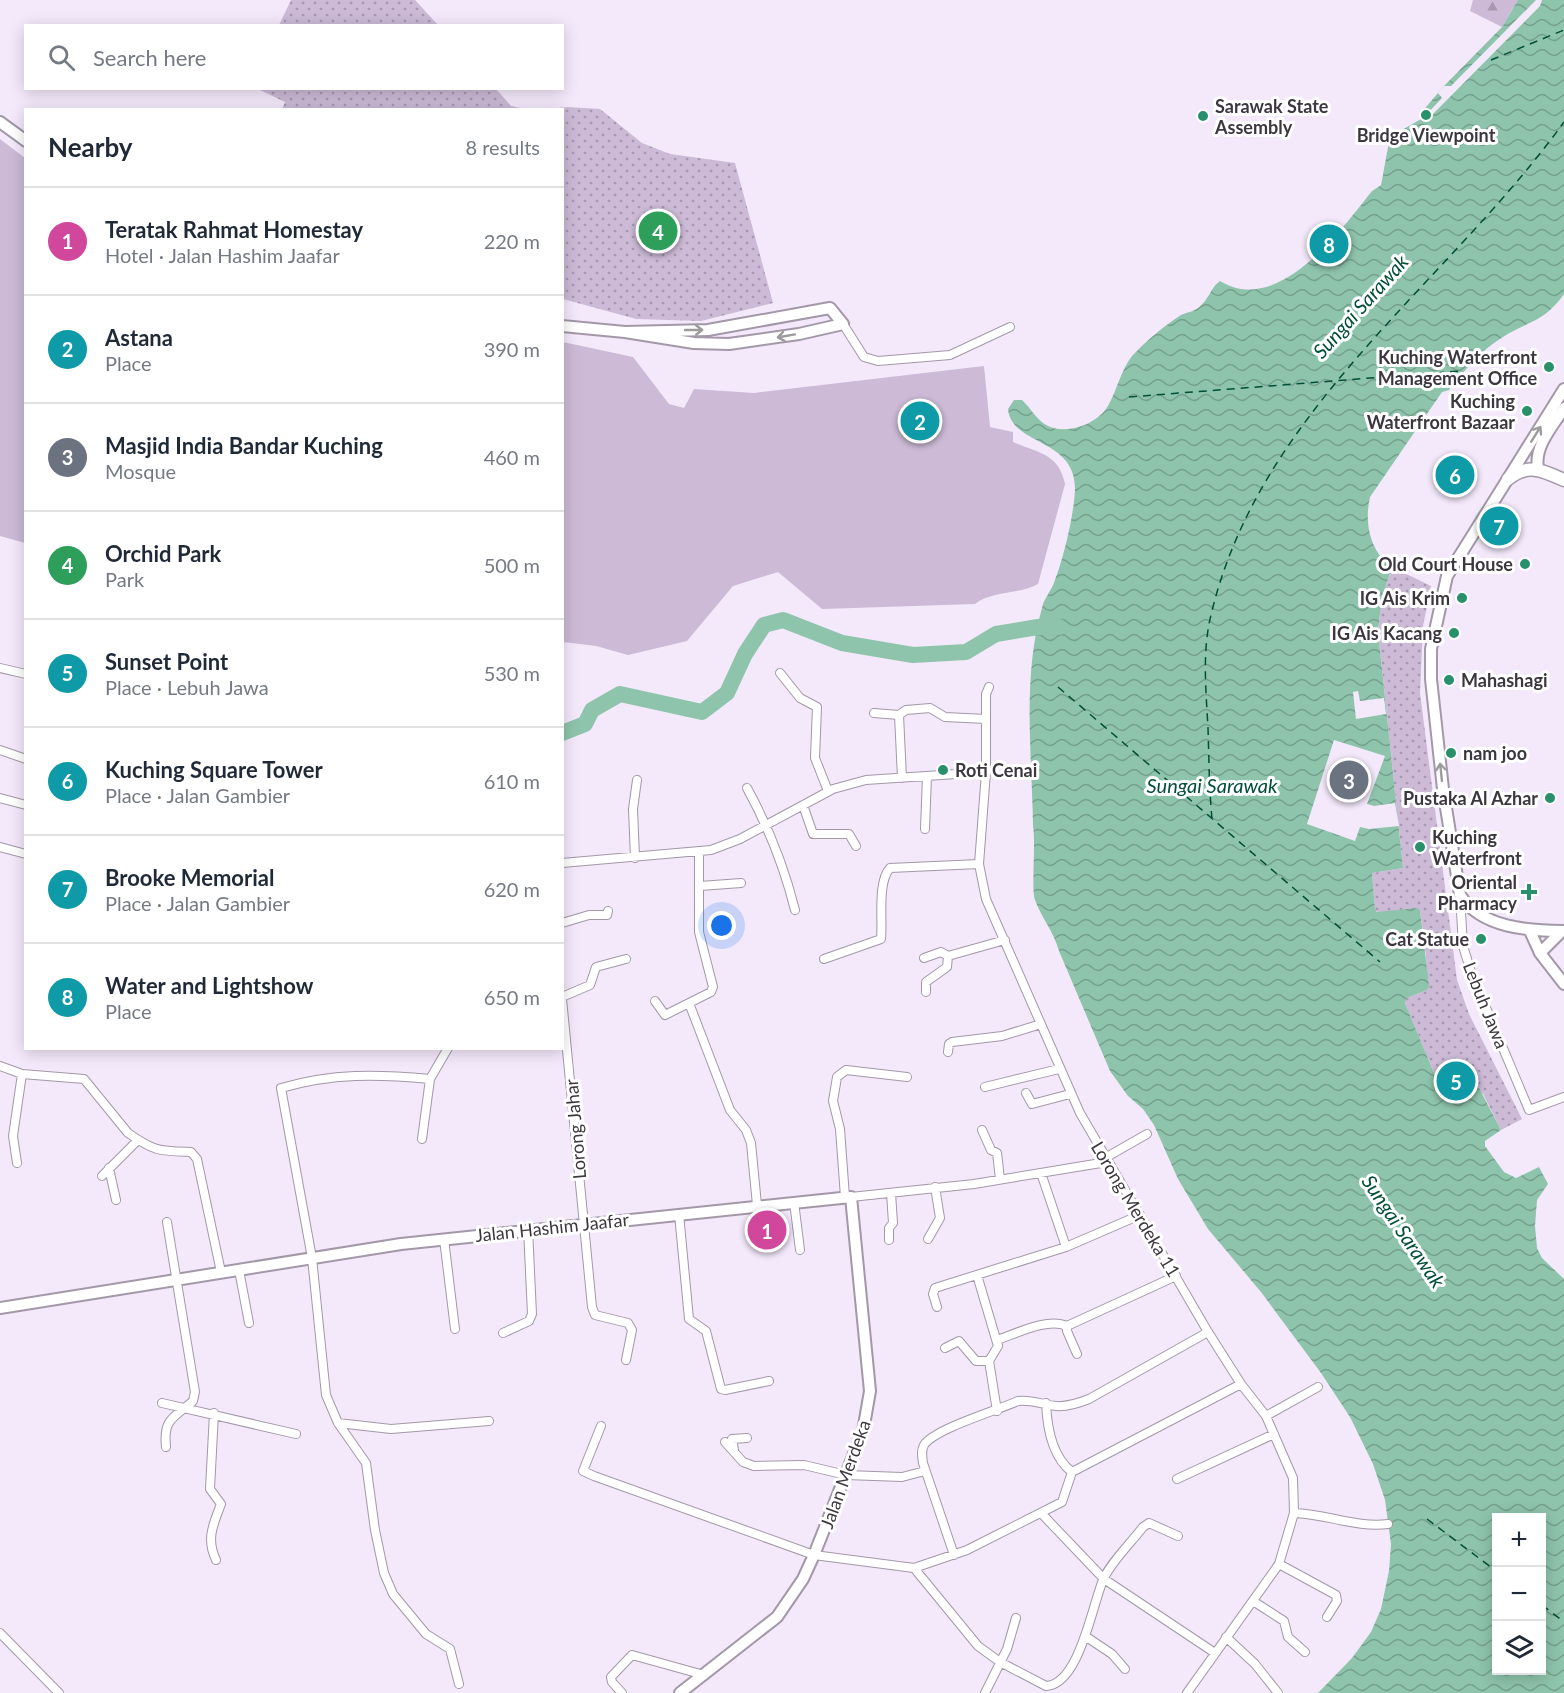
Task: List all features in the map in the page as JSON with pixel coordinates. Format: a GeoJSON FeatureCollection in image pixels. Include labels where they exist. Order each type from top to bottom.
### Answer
{"type":"FeatureCollection","features":[{"type":"Feature","properties":{"kind":"main road"},"geometry":{"type":"LineString","coordinates":[[1508,479],[1517,472],[1538,468],[1564,480]]}},
{"type":"Feature","properties":{"kind":"street"},"geometry":{"type":"LineString","coordinates":[[0,122],[24,140]]}},
{"type":"Feature","properties":{"kind":"street"},"geometry":{"type":"LineString","coordinates":[[632,332],[708,330],[830,308],[864,357],[878,361],[950,355],[1010,327]]}},
{"type":"Feature","properties":{"kind":"street"},"geometry":{"type":"LineString","coordinates":[[564,326],[632,332],[694,343],[729,344],[800,334],[843,324]]}},
{"type":"Feature","properties":{"kind":"street"},"geometry":{"type":"LineString","coordinates":[[1563,931],[1530,932],[1497,921],[1467,905],[1460,895],[1443,789],[1431,679],[1431,649],[1447,576],[1564,389]]}},
{"type":"Feature","properties":{"kind":"street"},"geometry":{"type":"LineString","coordinates":[[1538,468],[1536,457],[1540,447],[1564,408]]}},
{"type":"Feature","properties":{"kind":"street"},"geometry":{"type":"LineString","coordinates":[[0,668],[24,674]]}},
{"type":"Feature","properties":{"kind":"street"},"geometry":{"type":"LineString","coordinates":[[780,673],[800,698],[817,707],[815,759],[828,791]]}},
{"type":"Feature","properties":{"kind":"street","name":"Lorong Merdeka 11"},"geometry":{"type":"LineString","coordinates":[[989,687],[986,694],[986,772],[978,864],[986,899],[1070,1094],[1106,1160],[1208,1332],[1241,1384],[1266,1416],[1293,1478],[1294,1513],[1279,1564],[1187,1693]]}},
{"type":"Feature","properties":{"kind":"street"},"geometry":{"type":"LineString","coordinates":[[874,713],[899,715],[906,710],[930,708],[945,717],[986,719]]}},
{"type":"Feature","properties":{"kind":"street"},"geometry":{"type":"LineString","coordinates":[[899,715],[902,778]]}},
{"type":"Feature","properties":{"kind":"street"},"geometry":{"type":"LineString","coordinates":[[0,750],[24,758]]}},
{"type":"Feature","properties":{"kind":"street"},"geometry":{"type":"LineString","coordinates":[[564,862],[635,858],[711,850],[740,839],[828,791],[866,780],[986,772]]}},
{"type":"Feature","properties":{"kind":"street"},"geometry":{"type":"LineString","coordinates":[[925,829],[927,776]]}},
{"type":"Feature","properties":{"kind":"street"},"geometry":{"type":"LineString","coordinates":[[635,858],[633,809],[638,780]]}},
{"type":"Feature","properties":{"kind":"street"},"geometry":{"type":"LineString","coordinates":[[747,788],[767,825],[784,865],[795,910]]}},
{"type":"Feature","properties":{"kind":"street"},"geometry":{"type":"LineString","coordinates":[[0,798],[24,804]]}},
{"type":"Feature","properties":{"kind":"street"},"geometry":{"type":"LineString","coordinates":[[803,805],[813,834],[849,834],[856,846]]}},
{"type":"Feature","properties":{"kind":"street"},"geometry":{"type":"LineString","coordinates":[[0,847],[24,853]]}},
{"type":"Feature","properties":{"kind":"street"},"geometry":{"type":"LineString","coordinates":[[655,1001],[665,1015],[711,992],[713,987],[699,932],[699,851]]}},
{"type":"Feature","properties":{"kind":"street"},"geometry":{"type":"LineString","coordinates":[[824,959],[881,939],[881,911],[885,879],[890,868],[978,864]]}},
{"type":"Feature","properties":{"kind":"street"},"geometry":{"type":"LineString","coordinates":[[700,886],[741,884]]}},
{"type":"Feature","properties":{"kind":"street","name":"Lebuh Jawa"},"geometry":{"type":"LineString","coordinates":[[1460,895],[1463,946],[1471,972],[1529,1110],[1564,1097]]}},
{"type":"Feature","properties":{"kind":"street"},"geometry":{"type":"LineString","coordinates":[[564,922],[589,915],[607,915],[608,911]]}},
{"type":"Feature","properties":{"kind":"street"},"geometry":{"type":"LineString","coordinates":[[1540,953],[1563,931]]}},
{"type":"Feature","properties":{"kind":"street"},"geometry":{"type":"LineString","coordinates":[[1530,932],[1540,953],[1564,984]]}},
{"type":"Feature","properties":{"kind":"street"},"geometry":{"type":"LineString","coordinates":[[924,958],[941,952],[948,956],[1005,940]]}},
{"type":"Feature","properties":{"kind":"street"},"geometry":{"type":"LineString","coordinates":[[926,992],[926,982],[947,968],[948,956]]}},
{"type":"Feature","properties":{"kind":"street"},"geometry":{"type":"LineString","coordinates":[[564,997],[590,985],[596,966],[626,959]]}},
{"type":"Feature","properties":{"kind":"street"},"geometry":{"type":"LineString","coordinates":[[689,1003],[730,1110],[746,1130],[751,1143],[757,1205]]}},
{"type":"Feature","properties":{"kind":"street","name":"Lorong Jahar"},"geometry":{"type":"LineString","coordinates":[[564,1019],[592,1307],[595,1315],[628,1323],[632,1330],[626,1360]]}},
{"type":"Feature","properties":{"kind":"street"},"geometry":{"type":"LineString","coordinates":[[948,1052],[952,1042],[1002,1036],[1041,1024]]}},
{"type":"Feature","properties":{"kind":"street"},"geometry":{"type":"LineString","coordinates":[[422,1139],[430,1079],[447,1050]]}},
{"type":"Feature","properties":{"kind":"street"},"geometry":{"type":"LineString","coordinates":[[0,1066],[22,1074],[84,1079],[128,1133],[154,1151],[191,1152],[197,1159],[221,1272]]}},
{"type":"Feature","properties":{"kind":"street"},"geometry":{"type":"LineString","coordinates":[[985,1087],[1059,1069]]}},
{"type":"Feature","properties":{"kind":"street"},"geometry":{"type":"LineString","coordinates":[[848,1197],[840,1129],[833,1101],[837,1077],[846,1070],[907,1077]]}},
{"type":"Feature","properties":{"kind":"street"},"geometry":{"type":"LineString","coordinates":[[17,1163],[13,1136],[22,1074]]}},
{"type":"Feature","properties":{"kind":"street"},"geometry":{"type":"LineString","coordinates":[[430,1079],[390,1075],[335,1075],[281,1088],[312,1258],[326,1395],[338,1423],[366,1463],[377,1541],[384,1573],[393,1594],[426,1634],[450,1649],[459,1684]]}},
{"type":"Feature","properties":{"kind":"street"},"geometry":{"type":"LineString","coordinates":[[1026,1093],[1032,1104],[1070,1094]]}},
{"type":"Feature","properties":{"kind":"street"},"geometry":{"type":"LineString","coordinates":[[982,1130],[991,1150],[997,1154],[1000,1179]]}},
{"type":"Feature","properties":{"kind":"street"},"geometry":{"type":"LineString","coordinates":[[1106,1160],[1146,1134]]}},
{"type":"Feature","properties":{"kind":"street"},"geometry":{"type":"LineString","coordinates":[[102,1176],[138,1140]]}},
{"type":"Feature","properties":{"kind":"street","name":"Jalan Hashim Jaafar"},"geometry":{"type":"LineString","coordinates":[[0,1308],[444,1239],[891,1193],[1041,1173],[1106,1160]]}},
{"type":"Feature","properties":{"kind":"street"},"geometry":{"type":"LineString","coordinates":[[109,1168],[116,1200]]}},
{"type":"Feature","properties":{"kind":"street"},"geometry":{"type":"LineString","coordinates":[[1041,1173],[1066,1247]]}},
{"type":"Feature","properties":{"kind":"street"},"geometry":{"type":"LineString","coordinates":[[928,1239],[940,1218],[935,1187]]}},
{"type":"Feature","properties":{"kind":"street"},"geometry":{"type":"LineString","coordinates":[[889,1240],[889,1228],[893,1223],[891,1193]]}},
{"type":"Feature","properties":{"kind":"street","name":"Jalan Merdeka"},"geometry":{"type":"LineString","coordinates":[[680,1693],[777,1617],[803,1579],[863,1431],[870,1391],[848,1197]]}},
{"type":"Feature","properties":{"kind":"street"},"geometry":{"type":"LineString","coordinates":[[794,1202],[800,1250]]}},
{"type":"Feature","properties":{"kind":"street"},"geometry":{"type":"LineString","coordinates":[[679,1214],[689,1319],[705,1331],[721,1389],[769,1381]]}},
{"type":"Feature","properties":{"kind":"street"},"geometry":{"type":"LineString","coordinates":[[937,1307],[933,1294],[935,1288],[1066,1247],[1140,1215]]}},
{"type":"Feature","properties":{"kind":"street"},"geometry":{"type":"LineString","coordinates":[[166,1447],[165,1432],[170,1419],[193,1401],[195,1392],[167,1222]]}},
{"type":"Feature","properties":{"kind":"street"},"geometry":{"type":"LineString","coordinates":[[504,1333],[529,1321],[532,1314],[528,1229]]}},
{"type":"Feature","properties":{"kind":"street"},"geometry":{"type":"LineString","coordinates":[[444,1239],[455,1329]]}},
{"type":"Feature","properties":{"kind":"street"},"geometry":{"type":"LineString","coordinates":[[239,1270],[249,1323]]}},
{"type":"Feature","properties":{"kind":"street"},"geometry":{"type":"LineString","coordinates":[[976,1275],[998,1346],[989,1362],[997,1411]]}},
{"type":"Feature","properties":{"kind":"street"},"geometry":{"type":"LineString","coordinates":[[1067,1326],[1176,1276]]}},
{"type":"Feature","properties":{"kind":"street"},"geometry":{"type":"LineString","coordinates":[[997,1340],[1042,1325],[1061,1323],[1067,1326]]}},
{"type":"Feature","properties":{"kind":"street"},"geometry":{"type":"LineString","coordinates":[[1067,1326],[1077,1354]]}},
{"type":"Feature","properties":{"kind":"street"},"geometry":{"type":"LineString","coordinates":[[954,1555],[925,1471],[922,1450],[926,1442],[948,1428],[1018,1401],[1030,1400],[1056,1406],[1074,1405],[1089,1399],[1208,1332]]}},
{"type":"Feature","properties":{"kind":"street"},"geometry":{"type":"LineString","coordinates":[[945,1348],[959,1341],[976,1361],[989,1362]]}},
{"type":"Feature","properties":{"kind":"street"},"geometry":{"type":"LineString","coordinates":[[601,1426],[583,1471],[814,1555],[914,1568],[954,1555],[1062,1502],[1072,1472],[1241,1384]]}},
{"type":"Feature","properties":{"kind":"street"},"geometry":{"type":"LineString","coordinates":[[1266,1416],[1318,1387]]}},
{"type":"Feature","properties":{"kind":"street"},"geometry":{"type":"LineString","coordinates":[[162,1403],[296,1434]]}},
{"type":"Feature","properties":{"kind":"street"},"geometry":{"type":"LineString","coordinates":[[1046,1403],[1047,1423],[1054,1446],[1064,1466],[1072,1472]]}},
{"type":"Feature","properties":{"kind":"street"},"geometry":{"type":"LineString","coordinates":[[213,1413],[210,1489],[221,1504],[209,1536],[210,1547],[216,1560]]}},
{"type":"Feature","properties":{"kind":"street"},"geometry":{"type":"LineString","coordinates":[[338,1423],[391,1429],[489,1421]]}},
{"type":"Feature","properties":{"kind":"street"},"geometry":{"type":"LineString","coordinates":[[1177,1479],[1274,1434]]}},
{"type":"Feature","properties":{"kind":"street"},"geometry":{"type":"LineString","coordinates":[[734,1452],[732,1439],[747,1438]]}},
{"type":"Feature","properties":{"kind":"street"},"geometry":{"type":"LineString","coordinates":[[725,1442],[743,1462],[754,1466],[804,1465],[846,1475],[902,1477],[925,1471]]}},
{"type":"Feature","properties":{"kind":"street"},"geometry":{"type":"LineString","coordinates":[[1041,1513],[1104,1580],[1215,1653]]}},
{"type":"Feature","properties":{"kind":"street"},"geometry":{"type":"LineString","coordinates":[[1294,1513],[1314,1514],[1366,1527],[1388,1524]]}},
{"type":"Feature","properties":{"kind":"street"},"geometry":{"type":"LineString","coordinates":[[914,1568],[978,1646],[1000,1662],[1046,1686],[1056,1685],[1069,1674],[1104,1580],[1146,1524],[1156,1525],[1178,1536]]}},
{"type":"Feature","properties":{"kind":"street"},"geometry":{"type":"LineString","coordinates":[[1279,1564],[1336,1595],[1337,1601],[1327,1617]]}},
{"type":"Feature","properties":{"kind":"street"},"geometry":{"type":"LineString","coordinates":[[1253,1601],[1284,1621],[1288,1637],[1305,1652]]}},
{"type":"Feature","properties":{"kind":"street"},"geometry":{"type":"LineString","coordinates":[[985,1693],[1007,1649],[1016,1618]]}},
{"type":"Feature","properties":{"kind":"street"},"geometry":{"type":"LineString","coordinates":[[0,1633],[59,1693]]}},
{"type":"Feature","properties":{"kind":"street"},"geometry":{"type":"LineString","coordinates":[[1085,1636],[1112,1654],[1125,1669]]}},
{"type":"Feature","properties":{"kind":"street"},"geometry":{"type":"LineString","coordinates":[[1226,1636],[1255,1664],[1278,1693]]}},
{"type":"Feature","properties":{"kind":"street"},"geometry":{"type":"LineString","coordinates":[[622,1693],[611,1677],[629,1657],[636,1654],[704,1676]]}},
{"type":"Feature","properties":{"kind":"green space"},"geometry":{"type":"Polygon","coordinates":[[[291,0],[415,0],[437,24],[279,24],[291,0]]]}},
{"type":"Feature","properties":{"kind":"green space"},"geometry":{"type":"Polygon","coordinates":[[[1473,0],[1518,0],[1502,27],[1470,11],[1473,0]]]}},
{"type":"Feature","properties":{"kind":"green space"},"geometry":{"type":"Polygon","coordinates":[[[260,90],[497,90],[511,106],[520,108],[282,108],[285,102],[260,90]]]}},
{"type":"Feature","properties":{"kind":"green space"},"geometry":{"type":"Polygon","coordinates":[[[568,107],[600,109],[642,143],[670,154],[735,163],[773,303],[701,321],[636,319],[564,299],[564,108],[558,108],[568,107]]]}},
{"type":"Feature","properties":{"kind":"green space"},"geometry":{"type":"Polygon","coordinates":[[[0,139],[24,157],[24,543],[0,536],[0,139]]]}},
{"type":"Feature","properties":{"kind":"green space"},"geometry":{"type":"Polygon","coordinates":[[[564,342],[633,357],[669,404],[684,408],[694,389],[754,393],[984,366],[990,427],[1013,432],[1013,442],[1053,460],[1062,474],[1065,484],[1038,584],[1022,590],[998,594],[975,604],[822,609],[778,572],[733,586],[687,641],[628,655],[596,646],[564,642],[564,342]]]}},
{"type":"Feature","properties":{"kind":"green space","name":"Kuching Waterfront"},"geometry":{"type":"Polygon","coordinates":[[[1392,567],[1431,586],[1423,626],[1420,693],[1457,980],[1469,1014],[1522,1119],[1501,1130],[1483,1094],[1474,1088],[1450,1098],[1444,1097],[1405,1003],[1407,998],[1427,990],[1426,956],[1420,910],[1380,913],[1375,910],[1372,873],[1403,868],[1378,631],[1382,597],[1392,567]]]}},
{"type":"Feature","properties":{"kind":"water","name":"Sungai Sarawak"},"geometry":{"type":"Polygon","coordinates":[[[1518,0],[1564,0],[1564,294],[1543,316],[1503,337],[1480,354],[1449,390],[1442,392],[1370,497],[1368,517],[1370,536],[1374,545],[1384,561],[1392,567],[1382,597],[1378,631],[1403,868],[1372,873],[1375,909],[1377,912],[1417,908],[1420,910],[1429,986],[1427,990],[1407,998],[1405,1003],[1444,1097],[1479,1088],[1501,1130],[1485,1141],[1485,1146],[1504,1172],[1516,1178],[1539,1167],[1548,1184],[1537,1200],[1535,1226],[1537,1248],[1542,1258],[1564,1279],[1564,1693],[1318,1693],[1352,1658],[1371,1632],[1381,1609],[1389,1571],[1391,1544],[1385,1500],[1373,1464],[1350,1417],[1321,1373],[1261,1292],[1208,1229],[1178,1179],[1154,1125],[1143,1109],[1128,1096],[1110,1071],[1054,937],[1035,900],[1030,716],[1032,661],[1043,604],[1054,584],[1065,547],[1075,487],[1072,471],[1065,459],[1020,429],[1012,421],[1008,409],[1014,400],[1022,400],[1040,421],[1048,426],[1064,429],[1089,423],[1108,406],[1132,356],[1168,324],[1181,315],[1198,308],[1220,281],[1242,289],[1264,288],[1285,279],[1306,264],[1326,246],[1372,191],[1381,185],[1389,142],[1395,134],[1421,119],[1426,107],[1502,27],[1518,0]]]}},
{"type":"Feature","properties":{"kind":"pier"},"geometry":{"type":"Polygon","coordinates":[[[1536,0],[1542,0],[1540,6],[1432,115],[1430,120],[1426,115],[1442,98],[1438,93],[1444,86],[1451,86],[1536,0]]]}},
{"type":"Feature","properties":{"kind":"pier"},"geometry":{"type":"Polygon","coordinates":[[[1358,691],[1360,701],[1384,698],[1386,714],[1356,719],[1353,692],[1358,691]]]}},
{"type":"Feature","properties":{"kind":"pier"},"geometry":{"type":"Polygon","coordinates":[[[1334,740],[1385,756],[1367,804],[1374,806],[1395,803],[1399,826],[1369,829],[1360,827],[1355,841],[1307,824],[1334,740]]]}},
{"type":"Feature","properties":{"kind":"waterway"},"geometry":{"type":"LineString","coordinates":[[564,732],[585,724],[592,710],[620,694],[702,712],[727,693],[745,654],[764,625],[783,620],[842,643],[913,655],[966,652],[996,634],[1038,627],[1059,627]]}},
{"type":"Feature","properties":{"kind":"ferry route"},"geometry":{"type":"LineString","coordinates":[[1491,60],[1564,30]]}},
{"type":"Feature","properties":{"kind":"ferry route"},"geometry":{"type":"LineString","coordinates":[[1212,819],[1206,643],[1211,615],[1235,542],[1270,474],[1313,412],[1361,353],[1517,182],[1564,122]]}},
{"type":"Feature","properties":{"kind":"ferry route"},"geometry":{"type":"LineString","coordinates":[[1129,397],[1460,371]]}},
{"type":"Feature","properties":{"kind":"ferry route"},"geometry":{"type":"LineString","coordinates":[[1058,687],[1380,962]]}},
{"type":"Feature","properties":{"kind":"ferry route"},"geometry":{"type":"LineString","coordinates":[[1427,1519],[1492,1568]]}},
{"type":"Feature","properties":{"kind":"ferry route"},"geometry":{"type":"LineString","coordinates":[[1546,1608],[1564,1622]]}},
{"type":"Feature","properties":{"kind":"place","name":"Bridge Viewpoint"},"geometry":{"type":"Point","coordinates":[1426,115]}},
{"type":"Feature","properties":{"kind":"place","name":"Sarawak State Assembly"},"geometry":{"type":"Point","coordinates":[1203,116]}},
{"type":"Feature","properties":{"kind":"place","name":"Orchid Park"},"geometry":{"type":"Point","coordinates":[658,231]}},
{"type":"Feature","properties":{"kind":"place","name":"Water and Lightshow"},"geometry":{"type":"Point","coordinates":[1329,244]}},
{"type":"Feature","properties":{"kind":"place","name":"Kuching Waterfront Management Office"},"geometry":{"type":"Point","coordinates":[1549,367]}},
{"type":"Feature","properties":{"kind":"place","name":"Kuching Waterfront Bazaar"},"geometry":{"type":"Point","coordinates":[1527,411]}},
{"type":"Feature","properties":{"kind":"place","name":"Astana"},"geometry":{"type":"Point","coordinates":[920,421]}},
{"type":"Feature","properties":{"kind":"place","name":"Kuching Square Tower"},"geometry":{"type":"Point","coordinates":[1455,475]}},
{"type":"Feature","properties":{"kind":"place","name":"Brooke Memorial"},"geometry":{"type":"Point","coordinates":[1499,526]}},
{"type":"Feature","properties":{"kind":"place","name":"Old Court House"},"geometry":{"type":"Point","coordinates":[1525,564]}},
{"type":"Feature","properties":{"kind":"place","name":"IG Ais Krim"},"geometry":{"type":"Point","coordinates":[1462,598]}},
{"type":"Feature","properties":{"kind":"place","name":"IG Ais Kacang"},"geometry":{"type":"Point","coordinates":[1454,633]}},
{"type":"Feature","properties":{"kind":"place","name":"Mahashagi"},"geometry":{"type":"Point","coordinates":[1449,680]}},
{"type":"Feature","properties":{"kind":"place","name":"nam joo"},"geometry":{"type":"Point","coordinates":[1451,753]}},
{"type":"Feature","properties":{"kind":"place","name":"Roti Cenai"},"geometry":{"type":"Point","coordinates":[943,770]}},
{"type":"Feature","properties":{"kind":"place","name":"Masjid India Bandar Kuching"},"geometry":{"type":"Point","coordinates":[1349,780]}},
{"type":"Feature","properties":{"kind":"place","name":"Pustaka Al Azhar"},"geometry":{"type":"Point","coordinates":[1550,798]}},
{"type":"Feature","properties":{"kind":"place","name":"Kuching Waterfront"},"geometry":{"type":"Point","coordinates":[1420,847]}},
{"type":"Feature","properties":{"kind":"place","name":"Oriental Pharmacy"},"geometry":{"type":"Point","coordinates":[1529,892]}},
{"type":"Feature","properties":{"kind":"place","name":"Cat Statue"},"geometry":{"type":"Point","coordinates":[1481,939]}},
{"type":"Feature","properties":{"kind":"place","name":"Sunset Point"},"geometry":{"type":"Point","coordinates":[1456,1081]}},
{"type":"Feature","properties":{"kind":"place","name":"Teratak Rahmat Homestay"},"geometry":{"type":"Point","coordinates":[767,1230]}}]}
